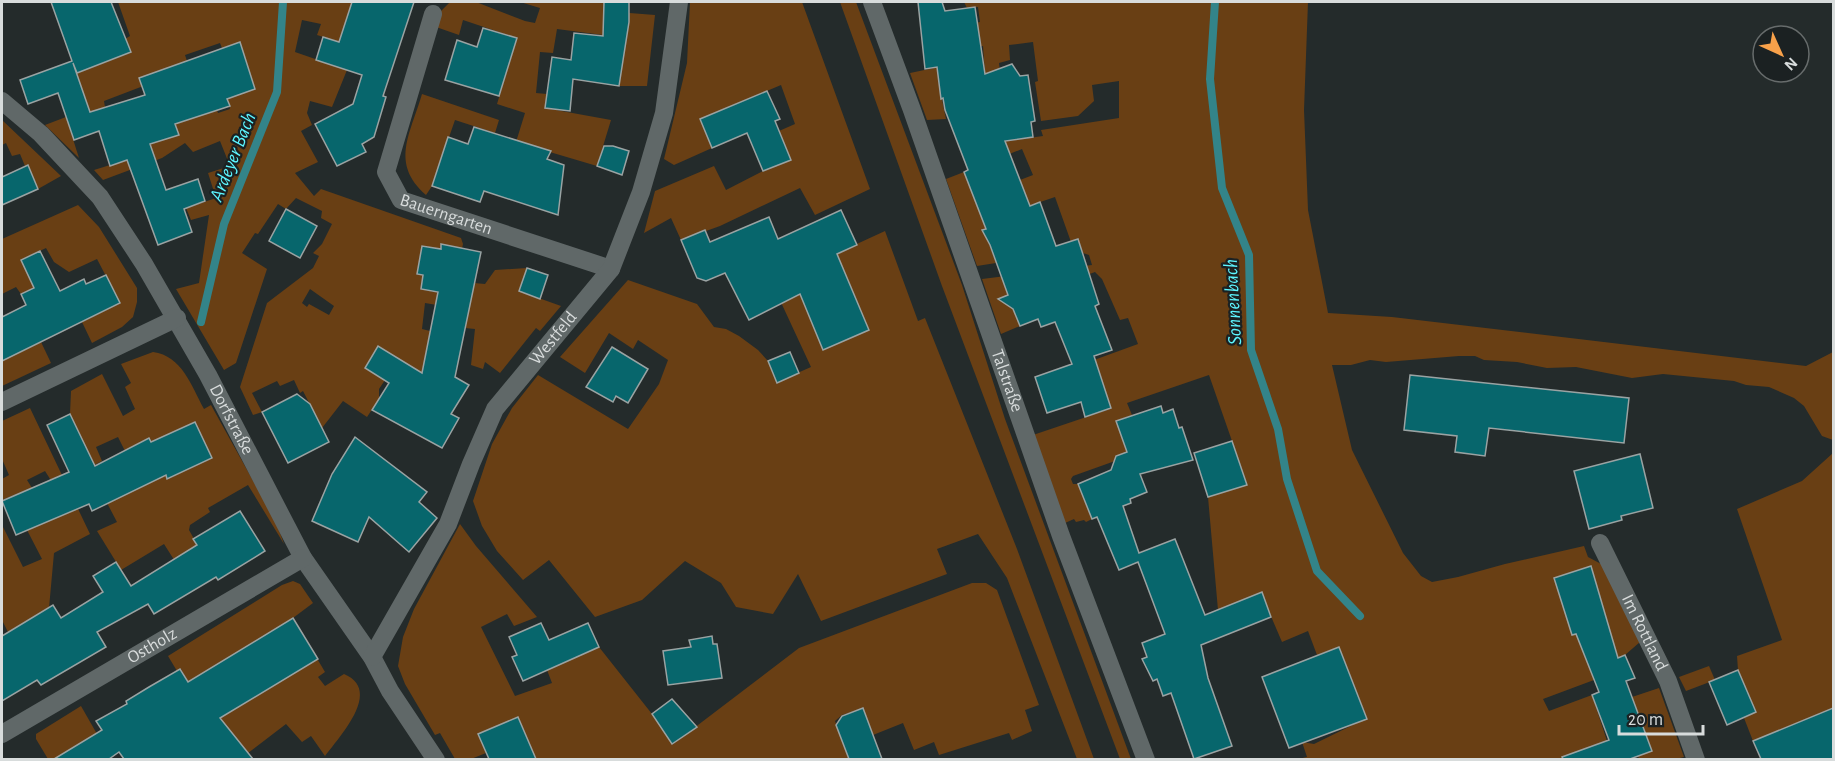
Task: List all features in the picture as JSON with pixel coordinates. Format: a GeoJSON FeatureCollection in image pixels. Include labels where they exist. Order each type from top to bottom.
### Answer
{"type":"FeatureCollection","features":[{"type":"Feature","properties":{"kind":"street","name":"Westfeld"},"geometry":{"type":"LineString","coordinates":[[372,657],[448,524],[495,409],[611,269],[641,192],[664,113],[679,2]]}},
{"type":"Feature","properties":{"kind":"street","name":"Talstraße"},"geometry":{"type":"LineString","coordinates":[[873,2],[1060,536],[1146,759]]}},
{"type":"Feature","properties":{"kind":"street","name":"Bauerngarten"},"geometry":{"type":"LineString","coordinates":[[433,14],[386,172],[401,200],[611,269]]}},
{"type":"Feature","properties":{"kind":"street","name":"Dorfstraße"},"geometry":{"type":"LineString","coordinates":[[2,101],[41,134],[100,197],[177,318],[303,558],[372,657],[390,691],[436,759]]}},
{"type":"Feature","properties":{"kind":"street"},"geometry":{"type":"LineString","coordinates":[[2,402],[177,318]]}},
{"type":"Feature","properties":{"kind":"street","name":"Im Rottland"},"geometry":{"type":"LineString","coordinates":[[1600,543],[1668,681],[1696,759]]}},
{"type":"Feature","properties":{"kind":"street","name":"Ostholz"},"geometry":{"type":"LineString","coordinates":[[2,734],[303,558]]}},
{"type":"Feature","properties":{"kind":"shaded area"},"geometry":{"type":"Polygon","coordinates":[[[118,2],[352,2],[339,42],[317,35],[321,24],[302,20],[295,52],[347,70],[332,107],[310,101],[307,113],[312,125],[301,131],[318,162],[295,173],[314,196],[321,189],[461,238],[463,244],[461,253],[441,245],[441,249],[422,246],[417,273],[423,275],[421,289],[445,294],[443,306],[425,303],[422,329],[430,331],[435,382],[378,346],[365,368],[385,380],[379,389],[379,412],[373,408],[367,417],[343,401],[322,428],[303,391],[300,393],[294,380],[280,386],[277,381],[252,393],[262,412],[253,415],[240,387],[267,303],[313,268],[319,256],[313,253],[322,244],[332,224],[321,218],[322,211],[296,198],[286,209],[278,204],[258,234],[255,233],[242,253],[267,269],[236,363],[224,370],[176,289],[199,283],[209,215],[191,220],[186,208],[216,198],[208,173],[230,166],[220,141],[193,152],[185,143],[162,158],[103,180],[94,170],[153,154],[150,144],[179,135],[174,121],[230,109],[227,99],[255,89],[240,42],[222,48],[220,43],[185,55],[187,61],[159,80],[104,101],[106,114],[92,119],[67,46],[78,42],[88,69],[130,53],[125,39],[130,36],[118,2]],[[310,289],[302,303],[307,307],[309,304],[329,315],[334,306],[310,289]]]}},
{"type":"Feature","properties":{"kind":"shaded area"},"geometry":{"type":"Polygon","coordinates":[[[450,2],[476,2],[535,23],[540,8],[520,2],[604,2],[604,11],[655,15],[647,86],[619,86],[626,38],[557,29],[553,53],[540,52],[536,93],[547,94],[545,108],[611,120],[597,166],[516,142],[525,113],[497,104],[517,38],[463,20],[459,35],[436,27],[441,11],[450,2]]]}},
{"type":"Feature","properties":{"kind":"shaded area"},"geometry":{"type":"Polygon","coordinates":[[[690,2],[802,2],[870,189],[815,215],[800,188],[720,226],[681,240],[671,218],[644,233],[655,191],[714,166],[726,190],[791,160],[779,131],[795,124],[781,85],[700,119],[712,148],[674,165],[664,159],[687,63],[690,2]]]}},
{"type":"Feature","properties":{"kind":"shaded area"},"geometry":{"type":"Polygon","coordinates":[[[840,2],[856,2],[962,285],[1005,419],[1131,759],[1120,759],[942,286],[840,2]]]}},
{"type":"Feature","properties":{"kind":"shaded area"},"geometry":{"type":"Polygon","coordinates":[[[964,2],[1308,2],[1304,110],[1308,210],[1328,313],[1392,317],[1806,366],[1833,352],[1833,440],[1822,436],[1804,406],[1794,398],[1769,387],[1746,385],[1734,381],[1663,374],[1632,378],[1576,367],[1547,368],[1517,362],[1484,360],[1475,356],[1386,362],[1370,360],[1351,365],[1332,365],[1352,450],[1403,553],[1421,576],[1432,582],[1584,546],[1588,557],[1603,565],[1640,642],[1625,655],[1590,669],[1594,680],[1543,699],[1549,711],[1592,695],[1607,741],[1589,747],[1593,759],[1298,759],[1307,757],[1302,742],[1314,744],[1367,718],[1339,647],[1317,655],[1308,631],[1282,642],[1261,593],[1218,610],[1208,497],[1247,484],[1209,375],[1127,403],[1132,415],[1121,419],[1133,456],[1127,452],[1116,456],[1115,461],[1073,476],[1071,479],[1073,484],[1078,484],[1092,519],[1086,522],[1084,520],[1076,522],[1074,519],[1065,523],[1033,435],[1110,409],[1094,360],[1138,344],[1128,318],[1120,320],[1102,279],[1095,272],[1060,285],[1013,309],[1020,326],[1001,334],[982,279],[1092,265],[1089,255],[1083,253],[1078,239],[1071,242],[1055,197],[1014,211],[1016,218],[984,230],[996,263],[977,266],[946,179],[964,172],[977,205],[1033,175],[1022,149],[992,161],[986,144],[1043,136],[1041,130],[1119,118],[1119,81],[1092,85],[1094,101],[1078,116],[1041,121],[1035,82],[1038,81],[1033,42],[1009,45],[1010,60],[999,63],[1000,72],[985,75],[983,46],[949,53],[947,27],[980,22],[978,7],[967,8],[964,2]]]}},
{"type":"Feature","properties":{"kind":"shaded area"},"geometry":{"type":"Polygon","coordinates":[[[939,67],[939,85],[946,119],[927,120],[910,73],[939,67]]]}},
{"type":"Feature","properties":{"kind":"shaded area"},"geometry":{"type":"Polygon","coordinates":[[[422,94],[499,120],[495,133],[455,120],[432,186],[426,195],[408,171],[406,160],[408,136],[422,94]]]}},
{"type":"Feature","properties":{"kind":"shaded area"},"geometry":{"type":"Polygon","coordinates":[[[66,117],[79,158],[45,125],[66,117]]]}},
{"type":"Feature","properties":{"kind":"shaded area"},"geometry":{"type":"Polygon","coordinates":[[[2,120],[61,176],[38,189],[28,165],[25,166],[20,154],[12,156],[6,143],[2,145],[2,120]]]}},
{"type":"Feature","properties":{"kind":"shaded area"},"geometry":{"type":"Polygon","coordinates":[[[78,205],[99,227],[137,288],[137,302],[133,317],[122,327],[92,343],[82,322],[120,303],[97,259],[69,272],[54,262],[46,248],[21,260],[34,288],[21,294],[16,287],[2,294],[2,239],[78,205]]]}},
{"type":"Feature","properties":{"kind":"shaded area"},"geometry":{"type":"Polygon","coordinates":[[[885,231],[918,321],[925,318],[1017,549],[1094,759],[1077,759],[1007,578],[978,534],[937,549],[947,574],[821,621],[798,574],[773,614],[736,607],[721,583],[685,561],[642,600],[595,617],[549,560],[523,580],[497,551],[482,526],[473,501],[492,444],[512,408],[538,375],[628,429],[659,384],[668,360],[638,340],[633,349],[609,333],[585,373],[560,357],[628,280],[697,304],[714,327],[726,329],[758,350],[768,361],[777,382],[811,367],[772,283],[885,231]]]}},
{"type":"Feature","properties":{"kind":"shaded area"},"geometry":{"type":"Polygon","coordinates":[[[527,268],[519,291],[561,306],[540,331],[536,328],[500,373],[485,362],[483,369],[471,365],[475,329],[465,328],[474,283],[485,284],[495,270],[527,268]]]}},
{"type":"Feature","properties":{"kind":"shaded area"},"geometry":{"type":"Polygon","coordinates":[[[41,342],[51,363],[2,386],[2,361],[41,342]]]}},
{"type":"Feature","properties":{"kind":"shaded area"},"geometry":{"type":"Polygon","coordinates":[[[153,352],[171,359],[178,365],[190,381],[204,409],[211,405],[276,522],[284,544],[248,485],[208,508],[210,512],[190,525],[189,530],[207,562],[185,577],[164,544],[121,570],[97,531],[117,522],[107,503],[125,451],[118,437],[96,447],[102,461],[73,476],[80,436],[70,414],[71,391],[102,374],[123,416],[135,409],[125,387],[131,383],[121,364],[153,352]]]}},
{"type":"Feature","properties":{"kind":"shaded area"},"geometry":{"type":"Polygon","coordinates":[[[30,408],[90,534],[54,553],[49,608],[8,632],[2,620],[2,525],[23,567],[42,559],[27,530],[52,482],[45,471],[27,480],[32,488],[2,500],[2,479],[9,475],[2,459],[2,421],[30,408]]]}},
{"type":"Feature","properties":{"kind":"shaded area"},"geometry":{"type":"Polygon","coordinates":[[[1833,453],[1833,759],[1814,759],[1803,721],[1753,741],[1744,718],[1756,712],[1738,670],[1737,656],[1782,640],[1737,509],[1802,481],[1833,453]]]}},
{"type":"Feature","properties":{"kind":"shaded area"},"geometry":{"type":"Polygon","coordinates":[[[460,524],[537,617],[514,626],[507,614],[481,627],[515,696],[552,683],[547,670],[599,647],[673,744],[799,648],[972,583],[986,583],[997,590],[1039,705],[1025,710],[1032,731],[1012,740],[1009,733],[939,755],[934,742],[914,750],[903,723],[873,735],[865,714],[858,710],[842,715],[835,721],[849,759],[536,759],[518,717],[478,734],[486,753],[471,759],[455,759],[440,733],[435,735],[405,684],[398,666],[403,637],[414,609],[460,524]]]}},
{"type":"Feature","properties":{"kind":"shaded area"},"geometry":{"type":"Polygon","coordinates":[[[293,581],[300,584],[313,603],[293,618],[325,672],[318,677],[325,686],[344,674],[355,681],[360,691],[355,714],[325,756],[311,736],[302,742],[286,724],[248,753],[199,754],[192,759],[175,732],[187,680],[181,669],[177,671],[168,656],[282,585],[293,581]]]}},
{"type":"Feature","properties":{"kind":"shaded area"},"geometry":{"type":"Polygon","coordinates":[[[1709,666],[1715,680],[1686,691],[1679,677],[1709,666]]]}},
{"type":"Feature","properties":{"kind":"shaded area"},"geometry":{"type":"Polygon","coordinates":[[[1659,688],[1684,757],[1639,759],[1638,756],[1652,751],[1632,697],[1659,688]]]}},
{"type":"Feature","properties":{"kind":"shaded area"},"geometry":{"type":"Polygon","coordinates":[[[81,706],[97,734],[54,759],[48,759],[36,739],[36,734],[81,706]]]}},
{"type":"Feature","properties":{"kind":"building"},"geometry":{"type":"Polygon","coordinates":[[[51,2],[111,2],[131,52],[77,73],[73,63],[90,112],[145,95],[139,78],[240,42],[255,89],[227,99],[230,106],[175,124],[179,135],[150,144],[166,190],[198,179],[205,201],[184,209],[192,232],[158,245],[127,160],[110,166],[99,131],[74,140],[58,93],[28,104],[20,80],[72,61],[51,2]]]}},
{"type":"Feature","properties":{"kind":"building"},"geometry":{"type":"Polygon","coordinates":[[[352,2],[414,2],[383,96],[386,97],[374,137],[362,144],[366,152],[337,166],[315,124],[353,104],[362,75],[316,60],[323,37],[339,42],[352,2]]]}},
{"type":"Feature","properties":{"kind":"building"},"geometry":{"type":"Polygon","coordinates":[[[604,2],[629,2],[629,22],[619,86],[573,79],[570,111],[545,108],[552,57],[571,60],[574,33],[603,36],[604,2]]]}},
{"type":"Feature","properties":{"kind":"building"},"geometry":{"type":"Polygon","coordinates":[[[918,2],[942,2],[945,11],[975,7],[985,74],[1012,64],[1020,76],[1028,75],[1035,121],[1031,122],[1033,137],[1005,141],[1030,206],[1040,202],[1056,246],[1078,239],[1099,304],[1095,306],[1112,350],[1094,356],[1111,408],[1085,417],[1081,402],[1047,413],[1035,377],[1072,364],[1055,322],[1041,327],[1038,319],[1020,326],[1013,309],[998,299],[1008,295],[990,245],[982,230],[986,229],[964,172],[968,170],[945,110],[943,98],[941,99],[937,67],[925,69],[918,2]]]}},
{"type":"Feature","properties":{"kind":"building"},"geometry":{"type":"Polygon","coordinates":[[[483,28],[517,38],[499,96],[445,80],[457,40],[477,47],[483,28]]]}},
{"type":"Feature","properties":{"kind":"building"},"geometry":{"type":"Polygon","coordinates":[[[767,91],[780,119],[775,121],[791,160],[763,171],[747,133],[712,148],[700,119],[767,91]]]}},
{"type":"Feature","properties":{"kind":"building"},"geometry":{"type":"Polygon","coordinates":[[[474,127],[551,151],[547,159],[564,165],[558,215],[484,191],[480,202],[432,186],[448,137],[468,144],[474,127]]]}},
{"type":"Feature","properties":{"kind":"building"},"geometry":{"type":"Polygon","coordinates":[[[604,146],[629,151],[622,175],[597,166],[604,146]]]}},
{"type":"Feature","properties":{"kind":"building"},"geometry":{"type":"Polygon","coordinates":[[[28,165],[38,189],[2,205],[2,177],[28,165]]]}},
{"type":"Feature","properties":{"kind":"building"},"geometry":{"type":"Polygon","coordinates":[[[286,209],[317,226],[300,258],[269,241],[286,209]]]}},
{"type":"Feature","properties":{"kind":"building"},"geometry":{"type":"Polygon","coordinates":[[[841,210],[857,245],[837,254],[869,330],[823,350],[800,294],[749,320],[725,273],[706,281],[697,278],[681,240],[705,230],[710,242],[769,217],[778,239],[841,210]]]}},
{"type":"Feature","properties":{"kind":"building"},"geometry":{"type":"Polygon","coordinates":[[[441,244],[481,252],[455,377],[469,385],[451,414],[459,418],[442,448],[372,410],[389,383],[365,368],[378,346],[422,373],[438,292],[421,289],[423,275],[417,274],[422,246],[441,249],[441,244]]]}},
{"type":"Feature","properties":{"kind":"building"},"geometry":{"type":"Polygon","coordinates":[[[40,251],[60,291],[84,279],[86,284],[106,275],[120,303],[2,361],[2,317],[26,305],[21,294],[34,288],[21,260],[40,251]]]}},
{"type":"Feature","properties":{"kind":"building"},"geometry":{"type":"Polygon","coordinates":[[[527,268],[548,275],[540,299],[519,291],[527,268]]]}},
{"type":"Feature","properties":{"kind":"building"},"geometry":{"type":"Polygon","coordinates":[[[612,347],[648,369],[628,403],[616,396],[613,402],[586,387],[612,347]]]}},
{"type":"Feature","properties":{"kind":"building"},"geometry":{"type":"Polygon","coordinates":[[[790,352],[799,373],[777,383],[768,361],[790,352]]]}},
{"type":"Feature","properties":{"kind":"building"},"geometry":{"type":"Polygon","coordinates":[[[1410,375],[1629,398],[1624,443],[1489,428],[1485,456],[1455,452],[1457,436],[1404,430],[1410,375]]]}},
{"type":"Feature","properties":{"kind":"building"},"geometry":{"type":"Polygon","coordinates":[[[297,394],[310,404],[329,442],[288,463],[262,412],[297,394]]]}},
{"type":"Feature","properties":{"kind":"building"},"geometry":{"type":"Polygon","coordinates":[[[1161,406],[1163,413],[1173,409],[1179,428],[1182,427],[1193,460],[1140,474],[1147,492],[1130,499],[1131,503],[1123,506],[1139,553],[1175,539],[1205,615],[1262,592],[1271,617],[1201,645],[1208,678],[1232,746],[1194,759],[1171,693],[1163,696],[1157,679],[1153,681],[1142,659],[1147,657],[1142,643],[1165,634],[1138,562],[1119,570],[1097,517],[1092,519],[1078,484],[1111,470],[1116,456],[1127,452],[1116,421],[1161,406]]]}},
{"type":"Feature","properties":{"kind":"building"},"geometry":{"type":"Polygon","coordinates":[[[70,414],[95,466],[149,438],[151,442],[195,422],[212,458],[167,479],[166,475],[92,511],[89,504],[16,535],[2,501],[69,472],[47,425],[70,414]]]}},
{"type":"Feature","properties":{"kind":"building"},"geometry":{"type":"Polygon","coordinates":[[[355,437],[427,492],[419,502],[437,518],[409,552],[369,517],[358,542],[312,521],[332,474],[355,437]]]}},
{"type":"Feature","properties":{"kind":"building"},"geometry":{"type":"Polygon","coordinates":[[[1232,441],[1247,485],[1208,497],[1194,453],[1232,441]]]}},
{"type":"Feature","properties":{"kind":"building"},"geometry":{"type":"Polygon","coordinates":[[[1640,454],[1653,508],[1621,516],[1622,520],[1589,529],[1574,471],[1640,454]]]}},
{"type":"Feature","properties":{"kind":"building"},"geometry":{"type":"Polygon","coordinates":[[[240,511],[265,551],[218,580],[216,577],[154,614],[148,604],[97,632],[106,647],[41,685],[37,680],[2,701],[2,636],[53,605],[61,618],[103,592],[93,576],[116,562],[131,586],[197,545],[193,539],[240,511]]]}},
{"type":"Feature","properties":{"kind":"building"},"geometry":{"type":"Polygon","coordinates":[[[1591,566],[1618,658],[1625,655],[1635,678],[1626,681],[1652,751],[1630,759],[1563,759],[1562,757],[1609,740],[1592,695],[1599,692],[1576,634],[1572,635],[1554,578],[1591,566]]]}},
{"type":"Feature","properties":{"kind":"building"},"geometry":{"type":"Polygon","coordinates":[[[293,618],[318,659],[220,718],[253,759],[124,759],[119,752],[109,759],[54,759],[102,730],[96,721],[127,704],[126,701],[149,687],[180,669],[188,682],[293,618]]]}},
{"type":"Feature","properties":{"kind":"building"},"geometry":{"type":"Polygon","coordinates":[[[541,623],[549,640],[588,623],[599,647],[523,681],[512,657],[517,655],[509,637],[541,623]]]}},
{"type":"Feature","properties":{"kind":"building"},"geometry":{"type":"Polygon","coordinates":[[[712,636],[713,644],[717,644],[722,678],[668,685],[663,651],[691,647],[689,640],[712,636]]]}},
{"type":"Feature","properties":{"kind":"building"},"geometry":{"type":"Polygon","coordinates":[[[1339,647],[1367,719],[1289,748],[1262,677],[1339,647]]]}},
{"type":"Feature","properties":{"kind":"building"},"geometry":{"type":"Polygon","coordinates":[[[1738,670],[1756,712],[1727,725],[1709,682],[1738,670]]]}},
{"type":"Feature","properties":{"kind":"building"},"geometry":{"type":"Polygon","coordinates":[[[672,699],[697,727],[672,744],[652,714],[672,699]]]}},
{"type":"Feature","properties":{"kind":"building"},"geometry":{"type":"Polygon","coordinates":[[[863,708],[882,759],[849,759],[836,725],[842,716],[863,708]]]}},
{"type":"Feature","properties":{"kind":"building"},"geometry":{"type":"Polygon","coordinates":[[[1833,708],[1833,759],[1761,759],[1753,741],[1833,708]]]}},
{"type":"Feature","properties":{"kind":"building"},"geometry":{"type":"Polygon","coordinates":[[[518,717],[536,759],[489,759],[478,734],[518,717]]]}},
{"type":"Feature","properties":{"kind":"waterway","name":"Ardeyer Bach"},"geometry":{"type":"LineString","coordinates":[[201,322],[224,224],[277,92],[283,2]]}},
{"type":"Feature","properties":{"kind":"waterway","name":"Sonnenbach"},"geometry":{"type":"LineString","coordinates":[[1215,2],[1210,79],[1222,188],[1249,255],[1251,350],[1278,429],[1287,479],[1317,571],[1360,616]]}}]}
